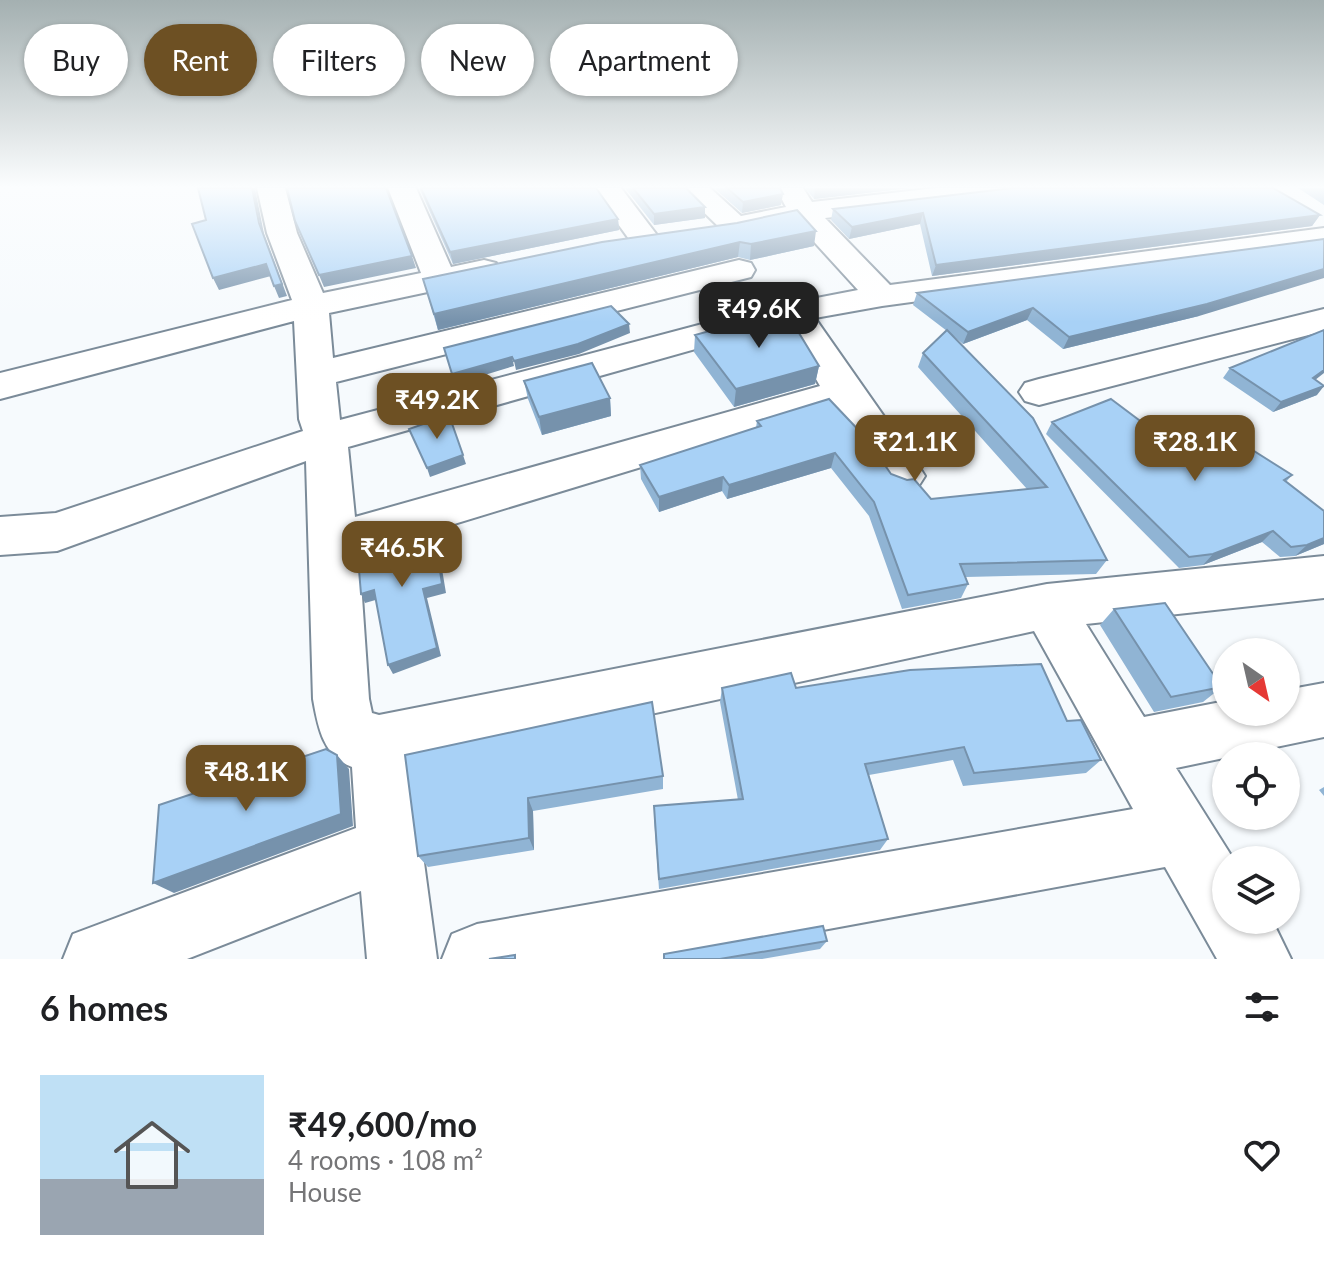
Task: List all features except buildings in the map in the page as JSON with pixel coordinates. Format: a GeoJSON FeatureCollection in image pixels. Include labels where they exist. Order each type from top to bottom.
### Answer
{"type":"FeatureCollection","features":[{"type":"Feature","properties":{"kind":"street"},"geometry":{"type":"LineString","coordinates":[[282,233],[311,306],[319,419],[326,438],[334,542],[341,699],[347,727],[360,742],[379,744],[1047,606],[1324,577]]}},
{"type":"Feature","properties":{"kind":"street"},"geometry":{"type":"LineString","coordinates":[[421,233],[440,279]]}},
{"type":"Feature","properties":{"kind":"street"},"geometry":{"type":"LineString","coordinates":[[675,234],[679,233]]}},
{"type":"Feature","properties":{"kind":"street"},"geometry":{"type":"LineString","coordinates":[[825,233],[882,296]]}},
{"type":"Feature","properties":{"kind":"street"},"geometry":{"type":"LineString","coordinates":[[0,536],[57,532],[326,438],[793,311],[1261,233]]}},
{"type":"Feature","properties":{"kind":"street"},"geometry":{"type":"LineString","coordinates":[[0,386],[311,306],[514,263]]}},
{"type":"Feature","properties":{"kind":"street"},"geometry":{"type":"LineString","coordinates":[[317,374],[739,270]]}},
{"type":"Feature","properties":{"kind":"street"},"geometry":{"type":"LineString","coordinates":[[793,311],[844,392],[903,476]]}},
{"type":"Feature","properties":{"kind":"street"},"geometry":{"type":"LineString","coordinates":[[1039,392],[1324,320]]}},
{"type":"Feature","properties":{"kind":"street"},"geometry":{"type":"LineString","coordinates":[[334,542],[844,392]]}},
{"type":"Feature","properties":{"kind":"street"},"geometry":{"type":"LineString","coordinates":[[1047,606],[1212,885]]}},
{"type":"Feature","properties":{"kind":"street"},"geometry":{"type":"LineString","coordinates":[[1131,748],[1324,710]]}},
{"type":"Feature","properties":{"kind":"street"},"geometry":{"type":"LineString","coordinates":[[379,744],[402,959]]}},
{"type":"Feature","properties":{"kind":"street"},"geometry":{"type":"LineString","coordinates":[[477,959],[1181,832]]}},
{"type":"Feature","properties":{"kind":"street"},"geometry":{"type":"LineString","coordinates":[[98,959],[391,847]]}},
{"type":"Feature","properties":{"kind":"street"},"geometry":{"type":"LineString","coordinates":[[1241,934],[1256,959]]}}]}
